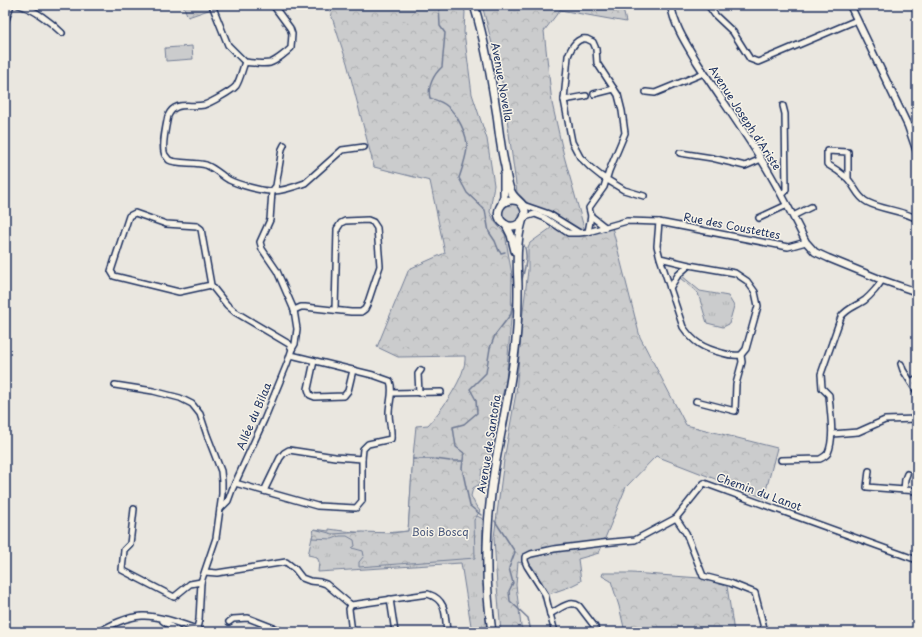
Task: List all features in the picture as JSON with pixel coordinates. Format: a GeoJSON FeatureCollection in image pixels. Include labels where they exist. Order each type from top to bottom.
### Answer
{"type":"FeatureCollection","features":[{"type":"Feature","properties":{"kind":"main road","name":"Avenue Novella"},"geometry":{"type":"LineString","coordinates":[[474,5],[487,59],[504,164],[512,194],[521,203]]}},
{"type":"Feature","properties":{"kind":"main road","name":"Avenue Novella"},"geometry":{"type":"LineString","coordinates":[[502,203],[504,196],[504,164]]}},
{"type":"Feature","properties":{"kind":"main road"},"geometry":{"type":"LineString","coordinates":[[510,200],[521,203],[525,209],[523,219],[514,226],[506,225],[500,219],[498,211],[502,203],[510,200]]}},
{"type":"Feature","properties":{"kind":"main road","name":"Avenue de Santoña"},"geometry":{"type":"LineString","coordinates":[[492,632],[488,584],[488,516],[494,473],[512,374],[518,306],[518,235],[523,219]]}},
{"type":"Feature","properties":{"kind":"main road","name":"Avenue de Santoña"},"geometry":{"type":"LineString","coordinates":[[506,225],[511,235],[517,259]]}},
{"type":"Feature","properties":{"kind":"street"},"geometry":{"type":"LineString","coordinates":[[5,23],[11,5]]}},
{"type":"Feature","properties":{"kind":"street"},"geometry":{"type":"LineString","coordinates":[[19,5],[27,7],[54,24],[62,33]]}},
{"type":"Feature","properties":{"kind":"street"},"geometry":{"type":"LineString","coordinates":[[212,5],[228,45],[244,62],[270,63],[291,48],[292,34],[290,28],[273,5]]}},
{"type":"Feature","properties":{"kind":"street","name":"Avenue Joseph d'Ariste"},"geometry":{"type":"LineString","coordinates":[[671,5],[671,10],[684,40],[761,159],[782,195],[806,242]]}},
{"type":"Feature","properties":{"kind":"street"},"geometry":{"type":"LineString","coordinates":[[708,5],[715,15],[733,32],[750,59],[758,62],[857,20]]}},
{"type":"Feature","properties":{"kind":"street"},"geometry":{"type":"LineString","coordinates":[[850,5],[908,126],[917,152]]}},
{"type":"Feature","properties":{"kind":"street"},"geometry":{"type":"LineString","coordinates":[[588,232],[591,216],[589,208],[604,187],[606,180],[609,171],[625,133],[618,95],[597,63],[596,49],[593,42],[586,39],[578,41],[570,49],[568,56],[564,100],[572,142],[580,157],[606,180],[624,190],[644,196]]}},
{"type":"Feature","properties":{"kind":"street"},"geometry":{"type":"LineString","coordinates":[[244,62],[236,86],[231,90],[204,104],[176,107],[170,112],[168,116],[164,152],[169,160],[207,165],[229,180],[243,185],[272,191],[299,186],[305,183],[342,150],[364,147]]}},
{"type":"Feature","properties":{"kind":"street"},"geometry":{"type":"LineString","coordinates":[[646,92],[655,93],[704,73]]}},
{"type":"Feature","properties":{"kind":"street"},"geometry":{"type":"LineString","coordinates":[[594,94],[614,89]]}},
{"type":"Feature","properties":{"kind":"street"},"geometry":{"type":"LineString","coordinates":[[564,100],[586,96]]}},
{"type":"Feature","properties":{"kind":"street"},"geometry":{"type":"LineString","coordinates":[[782,195],[786,189],[785,114],[783,106]]}},
{"type":"Feature","properties":{"kind":"street"},"geometry":{"type":"LineString","coordinates":[[272,191],[276,186],[284,145]]}},
{"type":"Feature","properties":{"kind":"street"},"geometry":{"type":"LineString","coordinates":[[848,179],[848,152],[827,151],[827,164],[848,179],[856,192],[865,201],[875,206],[917,219]]}},
{"type":"Feature","properties":{"kind":"street"},"geometry":{"type":"LineString","coordinates":[[680,153],[712,158],[745,166],[761,159]]}},
{"type":"Feature","properties":{"kind":"street","name":"Allée du Bilaa"},"geometry":{"type":"LineString","coordinates":[[220,509],[228,501],[264,420],[295,344],[297,329],[294,310],[277,271],[262,249],[260,242],[270,220],[272,191]]}},
{"type":"Feature","properties":{"kind":"street"},"geometry":{"type":"LineString","coordinates":[[521,203],[548,214],[579,233]]}},
{"type":"Feature","properties":{"kind":"street"},"geometry":{"type":"LineString","coordinates":[[759,218],[787,205]]}},
{"type":"Feature","properties":{"kind":"street"},"geometry":{"type":"LineString","coordinates":[[793,216],[811,207]]}},
{"type":"Feature","properties":{"kind":"street"},"geometry":{"type":"LineString","coordinates":[[211,285],[179,292],[114,276],[111,271],[129,216],[135,213],[166,224],[197,226],[201,229],[211,285],[227,305],[235,312],[288,344],[291,352],[314,361],[373,375],[390,381],[392,385],[389,413],[392,431],[390,439],[368,444],[363,449],[362,501],[356,508],[317,506],[235,483]]}},
{"type":"Feature","properties":{"kind":"street","name":"Rue des Coustettes"},"geometry":{"type":"LineString","coordinates":[[523,219],[535,214],[545,218],[568,233],[588,232],[627,221],[659,222],[788,247],[806,242]]}},
{"type":"Feature","properties":{"kind":"street"},"geometry":{"type":"LineString","coordinates":[[591,216],[605,227]]}},
{"type":"Feature","properties":{"kind":"street"},"geometry":{"type":"LineString","coordinates":[[294,310],[305,307],[335,310],[361,312],[365,309],[380,266],[377,228],[368,220],[345,221],[341,223],[337,229],[335,310]]}},
{"type":"Feature","properties":{"kind":"street"},"geometry":{"type":"LineString","coordinates":[[659,222],[656,246],[660,258],[683,327],[689,336],[699,345],[710,350],[734,356],[741,355],[746,349],[758,306],[755,292],[747,281],[735,273],[660,258]]}},
{"type":"Feature","properties":{"kind":"street"},"geometry":{"type":"LineString","coordinates":[[806,242],[815,252],[828,258],[882,280],[917,292]]}},
{"type":"Feature","properties":{"kind":"street"},"geometry":{"type":"LineString","coordinates":[[670,288],[678,275],[689,265]]}},
{"type":"Feature","properties":{"kind":"street"},"geometry":{"type":"LineString","coordinates":[[781,460],[820,459],[828,454],[832,434],[829,395],[822,388],[821,374],[844,312],[865,300],[882,280]]}},
{"type":"Feature","properties":{"kind":"street"},"geometry":{"type":"LineString","coordinates":[[696,401],[735,411],[736,384],[742,362],[741,355]]}},
{"type":"Feature","properties":{"kind":"street"},"geometry":{"type":"LineString","coordinates":[[314,361],[308,389],[310,395],[315,397],[344,396],[348,391],[353,370]]}},
{"type":"Feature","properties":{"kind":"street"},"geometry":{"type":"LineString","coordinates":[[901,364],[903,370],[917,392]]}},
{"type":"Feature","properties":{"kind":"street"},"geometry":{"type":"LineString","coordinates":[[419,393],[418,374],[421,370]]}},
{"type":"Feature","properties":{"kind":"street"},"geometry":{"type":"LineString","coordinates":[[911,382],[917,378]]}},
{"type":"Feature","properties":{"kind":"street"},"geometry":{"type":"LineString","coordinates":[[115,385],[153,391],[180,398],[192,404],[200,414],[221,471],[222,494],[216,538],[201,582],[199,620],[196,630]]}},
{"type":"Feature","properties":{"kind":"street"},"geometry":{"type":"LineString","coordinates":[[392,393],[441,392]]}},
{"type":"Feature","properties":{"kind":"street"},"geometry":{"type":"LineString","coordinates":[[832,434],[858,432],[885,420],[917,419]]}},
{"type":"Feature","properties":{"kind":"street"},"geometry":{"type":"LineString","coordinates":[[264,491],[280,458],[289,450],[335,457],[362,459]]}},
{"type":"Feature","properties":{"kind":"street"},"geometry":{"type":"LineString","coordinates":[[868,471],[867,487],[917,491]]}},
{"type":"Feature","properties":{"kind":"street"},"geometry":{"type":"LineString","coordinates":[[904,490],[907,474]]}},
{"type":"Feature","properties":{"kind":"street","name":"Chemin du Lanot"},"geometry":{"type":"LineString","coordinates":[[555,632],[545,594],[527,566],[525,557],[531,554],[554,549],[635,540],[676,518],[704,483],[917,560]]}},
{"type":"Feature","properties":{"kind":"street"},"geometry":{"type":"LineString","coordinates":[[222,494],[226,494],[232,490]]}},
{"type":"Feature","properties":{"kind":"street"},"geometry":{"type":"LineString","coordinates":[[134,509],[130,544],[124,550],[122,570],[174,597],[190,584],[201,582]]}},
{"type":"Feature","properties":{"kind":"street"},"geometry":{"type":"LineString","coordinates":[[676,518],[686,533],[703,576],[730,583],[755,593],[765,632]]}},
{"type":"Feature","properties":{"kind":"street"},"geometry":{"type":"LineString","coordinates":[[205,572],[217,573],[286,562],[295,569],[302,578],[326,584],[351,605],[428,594],[435,596],[440,601],[444,610],[447,632]]}},
{"type":"Feature","properties":{"kind":"street"},"geometry":{"type":"LineString","coordinates":[[390,599],[395,632]]}},
{"type":"Feature","properties":{"kind":"street"},"geometry":{"type":"LineString","coordinates":[[550,614],[568,604],[576,604],[595,627],[596,632]]}},
{"type":"Feature","properties":{"kind":"street"},"geometry":{"type":"LineString","coordinates":[[351,605],[352,632]]}},
{"type":"Feature","properties":{"kind":"street"},"geometry":{"type":"LineString","coordinates":[[98,632],[134,617],[142,616],[159,618],[205,632]]}},
{"type":"Feature","properties":{"kind":"street"},"geometry":{"type":"LineString","coordinates":[[159,618],[179,632]]}},
{"type":"Feature","properties":{"kind":"street"},"geometry":{"type":"LineString","coordinates":[[229,622],[234,619],[248,618],[284,632]]}},
{"type":"Feature","properties":{"kind":"green space"},"geometry":{"type":"Polygon","coordinates":[[[183,5],[223,5],[188,17],[183,5]]]}},
{"type":"Feature","properties":{"kind":"green space"},"geometry":{"type":"Polygon","coordinates":[[[328,5],[463,5],[465,12],[464,32],[472,94],[487,139],[494,185],[490,212],[495,222],[505,234],[512,275],[511,319],[506,381],[493,432],[489,461],[482,469],[480,484],[473,488],[471,496],[480,511],[474,520],[475,558],[359,567],[359,562],[364,556],[363,551],[352,548],[355,546],[354,540],[347,536],[340,536],[332,539],[312,538],[314,529],[333,534],[363,532],[392,533],[408,531],[416,426],[428,425],[440,411],[458,383],[465,364],[465,356],[398,357],[377,347],[409,269],[445,253],[430,181],[374,167],[347,63],[328,5]]]}},
{"type":"Feature","properties":{"kind":"green space"},"geometry":{"type":"Polygon","coordinates":[[[482,5],[622,5],[626,22],[560,10],[544,31],[552,103],[564,156],[586,235],[612,227],[640,337],[686,425],[777,448],[764,498],[656,456],[626,487],[599,553],[578,559],[581,581],[549,594],[532,566],[518,562],[516,585],[521,626],[524,632],[501,632],[494,537],[504,460],[516,393],[528,270],[528,247],[530,243],[551,228],[517,192],[502,82],[482,5]]]}},
{"type":"Feature","properties":{"kind":"green space"},"geometry":{"type":"Polygon","coordinates":[[[192,46],[193,59],[166,61],[165,48],[192,46]]]}},
{"type":"Feature","properties":{"kind":"green space"},"geometry":{"type":"Polygon","coordinates":[[[512,203],[519,206],[522,213],[519,220],[512,223],[505,220],[502,213],[505,206],[512,203]]]}},
{"type":"Feature","properties":{"kind":"green space"},"geometry":{"type":"Polygon","coordinates":[[[681,275],[700,291],[728,296],[734,306],[729,324],[723,327],[707,323],[698,293],[680,278],[681,275]]]}},
{"type":"Feature","properties":{"kind":"green space","name":"Bois Boscq"},"geometry":{"type":"Polygon","coordinates":[[[413,456],[474,520],[477,516],[483,519],[487,632],[472,632],[461,563],[318,572],[319,562],[317,557],[308,555],[314,529],[368,533],[408,531],[413,456]]]}},
{"type":"Feature","properties":{"kind":"green space"},"geometry":{"type":"Polygon","coordinates":[[[603,573],[632,573],[700,578],[727,586],[734,632],[625,632],[611,581],[602,576],[603,573]]]}},
{"type":"Feature","properties":{"kind":"waterway"},"geometry":{"type":"LineString","coordinates":[[439,5],[440,26],[445,33],[442,67],[436,73],[430,85],[430,98],[447,106],[454,114],[464,131],[467,148],[459,178],[467,193],[485,210],[489,232],[499,251],[501,253],[505,252]]}},
{"type":"Feature","properties":{"kind":"waterway"},"geometry":{"type":"LineString","coordinates":[[521,283],[526,259],[524,245]]}},
{"type":"Feature","properties":{"kind":"waterway"},"geometry":{"type":"LineString","coordinates":[[481,515],[470,506],[462,468],[464,453],[456,447],[453,427],[464,424],[477,413],[476,400],[470,389],[486,373],[490,348],[495,335],[511,314],[515,295]]}},
{"type":"Feature","properties":{"kind":"waterway"},"geometry":{"type":"LineString","coordinates":[[419,459],[433,459]]}},
{"type":"Feature","properties":{"kind":"waterway"},"geometry":{"type":"LineString","coordinates":[[435,459],[450,461]]}},
{"type":"Feature","properties":{"kind":"waterway"},"geometry":{"type":"LineString","coordinates":[[452,461],[462,461]]}},
{"type":"Feature","properties":{"kind":"waterway"},"geometry":{"type":"LineString","coordinates":[[495,521],[515,552],[509,568],[513,583],[509,591],[510,601],[528,618],[531,632]]}}]}
